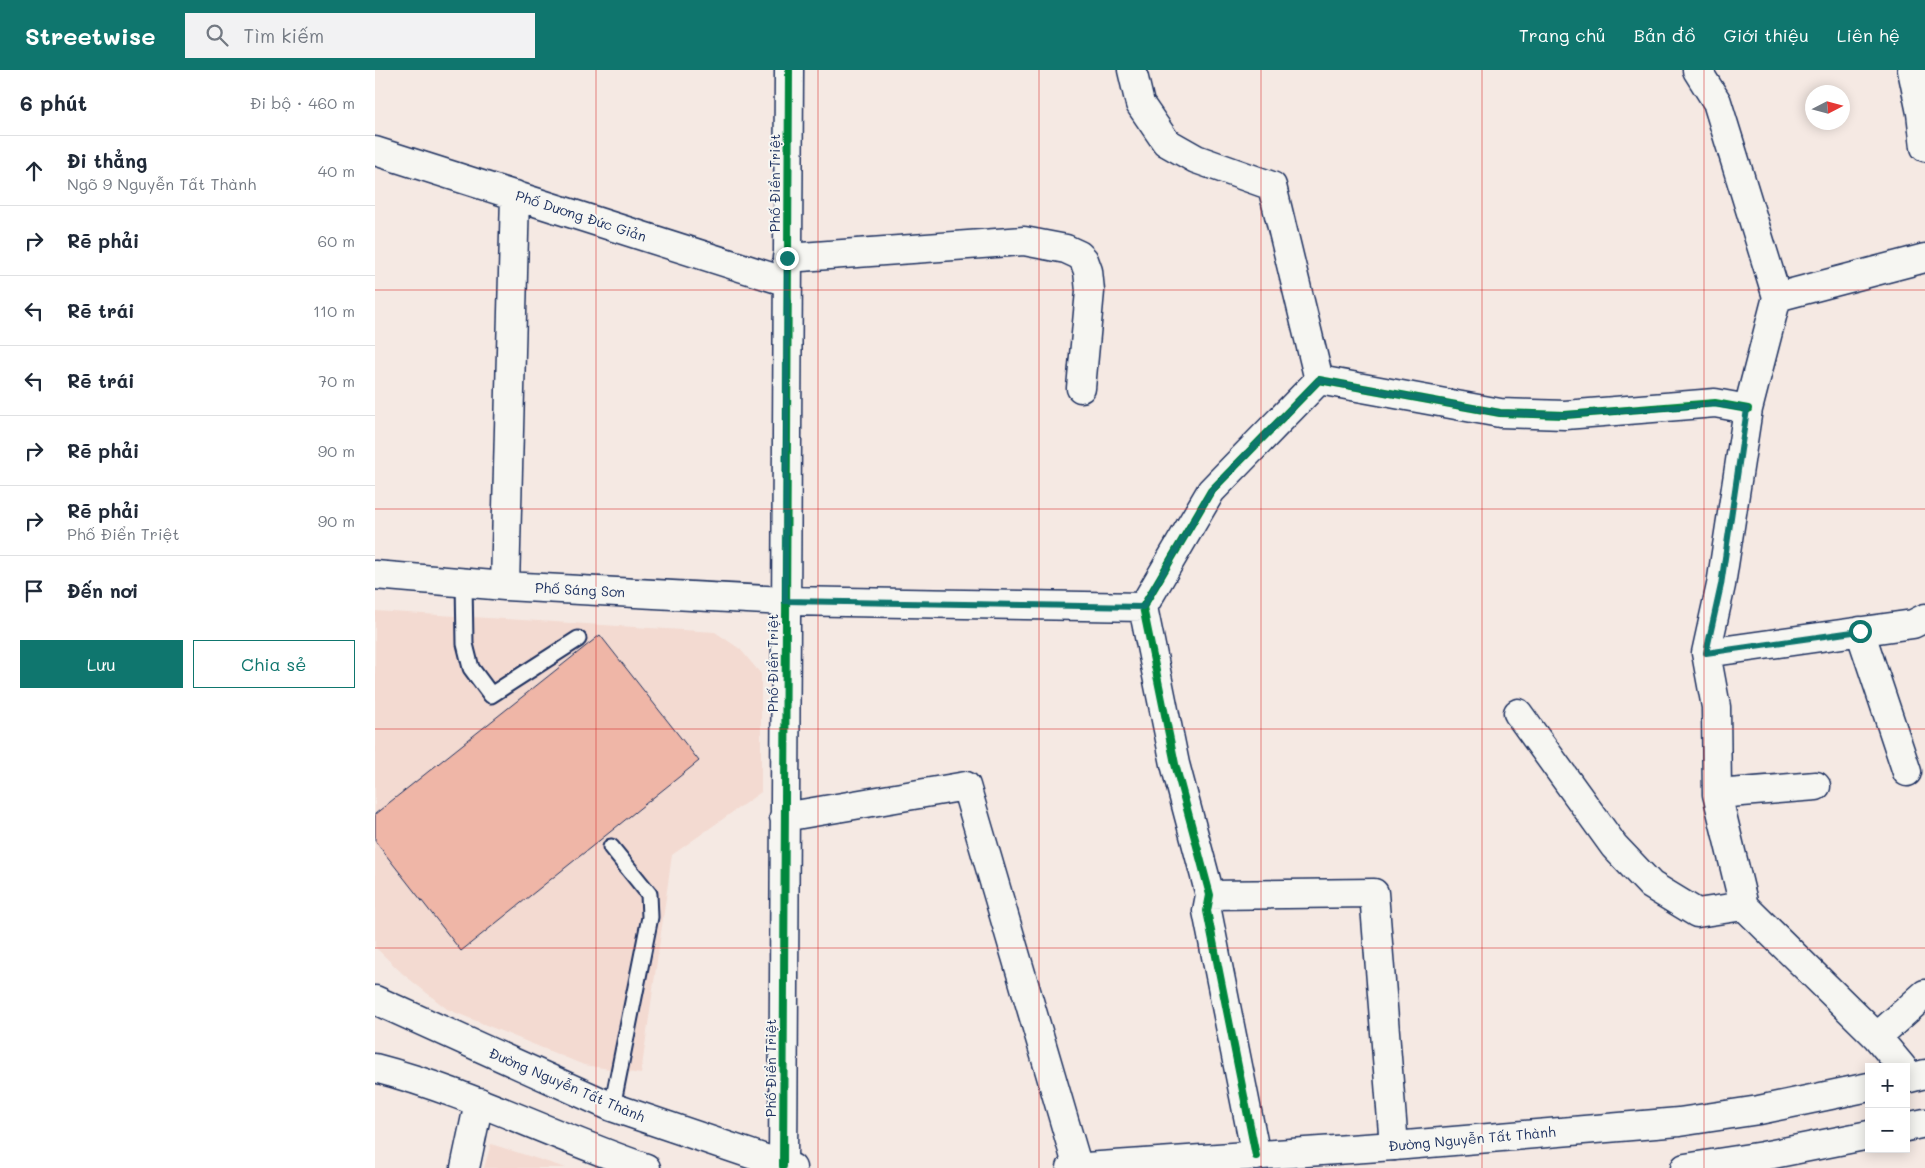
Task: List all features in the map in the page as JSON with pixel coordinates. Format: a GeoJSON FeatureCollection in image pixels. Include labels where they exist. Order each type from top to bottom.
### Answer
{"type":"FeatureCollection","features":[{"type":"Feature","properties":{"kind":"street","name":"Phố Điển Triệt"},"geometry":{"type":"LineString","coordinates":[[787,1167],[784,817],[789,70]]}},
{"type":"Feature","properties":{"kind":"street"},"geometry":{"type":"LineString","coordinates":[[1132,70],[1140,104],[1166,142],[1196,159],[1272,186],[1319,380]]}},
{"type":"Feature","properties":{"kind":"street"},"geometry":{"type":"LineString","coordinates":[[1697,70],[1717,102],[1777,298],[1747,409],[1721,585],[1706,653],[1716,707],[1717,794],[1744,906],[1877,1037],[1900,1063]]}},
{"type":"Feature","properties":{"kind":"street"},"geometry":{"type":"LineString","coordinates":[[1912,70],[1921,113],[1925,147]]}},
{"type":"Feature","properties":{"kind":"street","name":"Phố Dương Đức Giản"},"geometry":{"type":"LineString","coordinates":[[375,151],[515,196],[787,270]]}},
{"type":"Feature","properties":{"kind":"street"},"geometry":{"type":"LineString","coordinates":[[505,586],[515,196]]}},
{"type":"Feature","properties":{"kind":"street"},"geometry":{"type":"LineString","coordinates":[[787,270],[1024,241],[1073,252],[1085,260],[1090,291],[1081,388]]}},
{"type":"Feature","properties":{"kind":"street"},"geometry":{"type":"LineString","coordinates":[[1777,298],[1925,252]]}},
{"type":"Feature","properties":{"kind":"street"},"geometry":{"type":"LineString","coordinates":[[1319,380],[1500,413],[1565,415],[1715,404],[1747,409]]}},
{"type":"Feature","properties":{"kind":"street"},"geometry":{"type":"LineString","coordinates":[[1256,1156],[1207,911],[1210,895],[1175,764],[1143,607],[1211,491],[1319,380]]}},
{"type":"Feature","properties":{"kind":"street","name":"Phố Sáng Sơn"},"geometry":{"type":"LineString","coordinates":[[375,575],[505,586],[785,601],[1143,607]]}},
{"type":"Feature","properties":{"kind":"street"},"geometry":{"type":"LineString","coordinates":[[1706,653],[1913,624],[1925,618]]}},
{"type":"Feature","properties":{"kind":"street"},"geometry":{"type":"LineString","coordinates":[[1860,631],[1907,772]]}},
{"type":"Feature","properties":{"kind":"street"},"geometry":{"type":"LineString","coordinates":[[1518,713],[1614,846],[1651,885],[1697,913],[1744,906]]}},
{"type":"Feature","properties":{"kind":"street"},"geometry":{"type":"LineString","coordinates":[[784,817],[966,786],[1078,1168]]}},
{"type":"Feature","properties":{"kind":"street"},"geometry":{"type":"LineString","coordinates":[[1717,794],[1816,786]]}},
{"type":"Feature","properties":{"kind":"street"},"geometry":{"type":"LineString","coordinates":[[1210,895],[1374,893],[1394,1146]]}},
{"type":"Feature","properties":{"kind":"street"},"geometry":{"type":"LineString","coordinates":[[1877,1037],[1925,994]]}},
{"type":"Feature","properties":{"kind":"street","name":"Đường Nguyễn Tất Thành"},"geometry":{"type":"LineString","coordinates":[[375,1000],[612,1107],[787,1167]]}},
{"type":"Feature","properties":{"kind":"street"},"geometry":{"type":"LineString","coordinates":[[375,1068],[479,1102],[597,1151],[646,1168]]}},
{"type":"Feature","properties":{"kind":"street","name":"Đường Nguyễn Tất Thành"},"geometry":{"type":"LineString","coordinates":[[1071,1168],[1394,1146],[1679,1122],[1759,1110],[1865,1088]]}},
{"type":"Feature","properties":{"kind":"street"},"geometry":{"type":"LineString","coordinates":[[465,1168],[479,1102]]}},
{"type":"Feature","properties":{"kind":"street"},"geometry":{"type":"LineString","coordinates":[[1910,1126],[1925,1123]]}},
{"type":"Feature","properties":{"kind":"street"},"geometry":{"type":"LineString","coordinates":[[1685,1168],[1769,1162],[1865,1136]]}},
{"type":"Feature","properties":{"kind":"lane"},"geometry":{"type":"LineString","coordinates":[[464,582],[465,644],[471,668],[491,695],[577,639]]}},
{"type":"Feature","properties":{"kind":"lane"},"geometry":{"type":"LineString","coordinates":[[611,847],[649,894],[649,917],[612,1107]]}},
{"type":"Feature","properties":{"kind":"shaded area"},"geometry":{"type":"Polygon","coordinates":[[[375,611],[715,632],[740,649],[761,674],[761,792],[672,855],[641,1074],[584,1065],[447,1009],[403,974],[375,947],[375,611]]]}},
{"type":"Feature","properties":{"kind":"shaded area"},"geometry":{"type":"Polygon","coordinates":[[[491,1144],[566,1168],[484,1168],[491,1144]]]}},
{"type":"Feature","properties":{"kind":"building"},"geometry":{"type":"Polygon","coordinates":[[[600,635],[699,761],[461,951],[375,841],[375,814],[600,635]]]}},
{"type":"Feature","properties":{"kind":"cycle path"},"geometry":{"type":"LineString","coordinates":[[783,1166],[789,70]]}},
{"type":"Feature","properties":{"kind":"cycle path"},"geometry":{"type":"LineString","coordinates":[[1256,1156],[1207,911],[1210,895],[1175,764],[1143,607],[1211,491],[1319,380],[1500,413],[1565,415],[1715,403],[1748,409]]}},
{"type":"Feature","properties":{"kind":"route"},"geometry":{"type":"LineString","coordinates":[[787,258],[785,601],[1143,607],[1211,491],[1319,380],[1500,413],[1565,415],[1715,404],[1747,409],[1721,585],[1706,653],[1860,631]]}}]}
